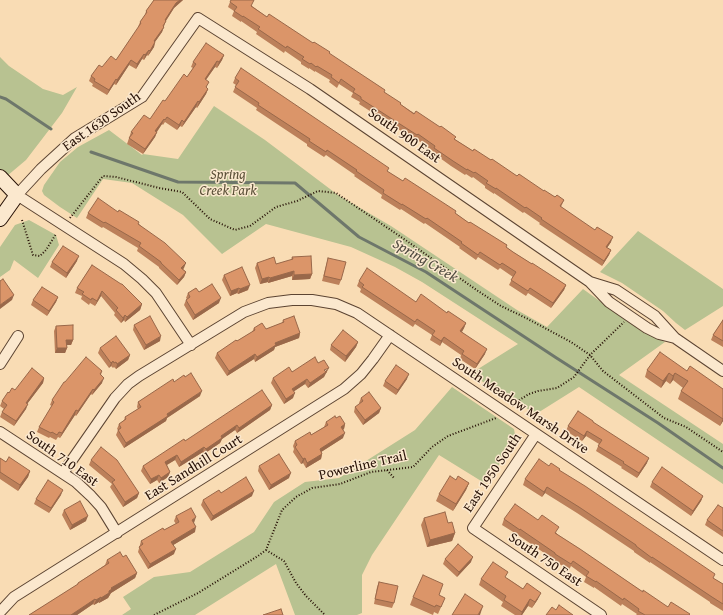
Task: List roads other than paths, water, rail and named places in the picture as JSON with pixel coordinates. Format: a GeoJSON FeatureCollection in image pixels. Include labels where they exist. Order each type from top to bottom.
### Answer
{"type":"FeatureCollection","features":[{"type":"Feature","properties":{"kind":"street","name":"East 1630 South"},"geometry":{"type":"LineString","coordinates":[[0,219],[17,194],[41,169],[75,138],[142,97],[198,18]]}},
{"type":"Feature","properties":{"kind":"street","name":"South 900 East"},"geometry":{"type":"LineString","coordinates":[[198,18],[310,89],[590,282],[609,302],[647,328],[659,334],[675,338]]}},
{"type":"Feature","properties":{"kind":"street"},"geometry":{"type":"LineString","coordinates":[[0,177],[17,194],[124,264],[142,279],[156,292],[191,345]]}},
{"type":"Feature","properties":{"kind":"street","name":"South 900 East"},"geometry":{"type":"LineString","coordinates":[[590,282],[616,290],[656,316],[675,338],[723,371]]}},
{"type":"Feature","properties":{"kind":"street","name":"South Meadow Marsh Drive"},"geometry":{"type":"LineString","coordinates":[[63,473],[115,398],[128,384],[139,376],[244,312],[268,303],[292,300],[312,300],[336,304],[357,313],[723,560]]}},
{"type":"Feature","properties":{"kind":"street","name":"East Sandhill Court"},"geometry":{"type":"LineString","coordinates":[[0,612],[14,597],[344,389],[361,374],[374,359],[390,335]]}},
{"type":"Feature","properties":{"kind":"street"},"geometry":{"type":"LineString","coordinates":[[0,364],[18,336]]}},
{"type":"Feature","properties":{"kind":"street","name":"South 710 East"},"geometry":{"type":"LineString","coordinates":[[0,432],[76,482],[101,507],[117,533]]}},
{"type":"Feature","properties":{"kind":"street","name":"East 1950 South"},"geometry":{"type":"LineString","coordinates":[[473,528],[536,434]]}},
{"type":"Feature","properties":{"kind":"street","name":"South 750 East"},"geometry":{"type":"LineString","coordinates":[[473,528],[601,615]]}},
{"type":"Feature","properties":{"kind":"waterway","name":"Spring Creek"},"geometry":{"type":"LineString","coordinates":[[0,97],[6,99],[51,129]]}},
{"type":"Feature","properties":{"kind":"waterway","name":"Spring Creek"},"geometry":{"type":"LineString","coordinates":[[91,152],[178,182],[295,183],[359,237],[426,272],[658,423],[723,468]]}},
{"type":"Feature","properties":{"kind":"park label","name":"Spring Creek Park"},"geometry":{"type":"Point","coordinates":[228,184]}}]}
